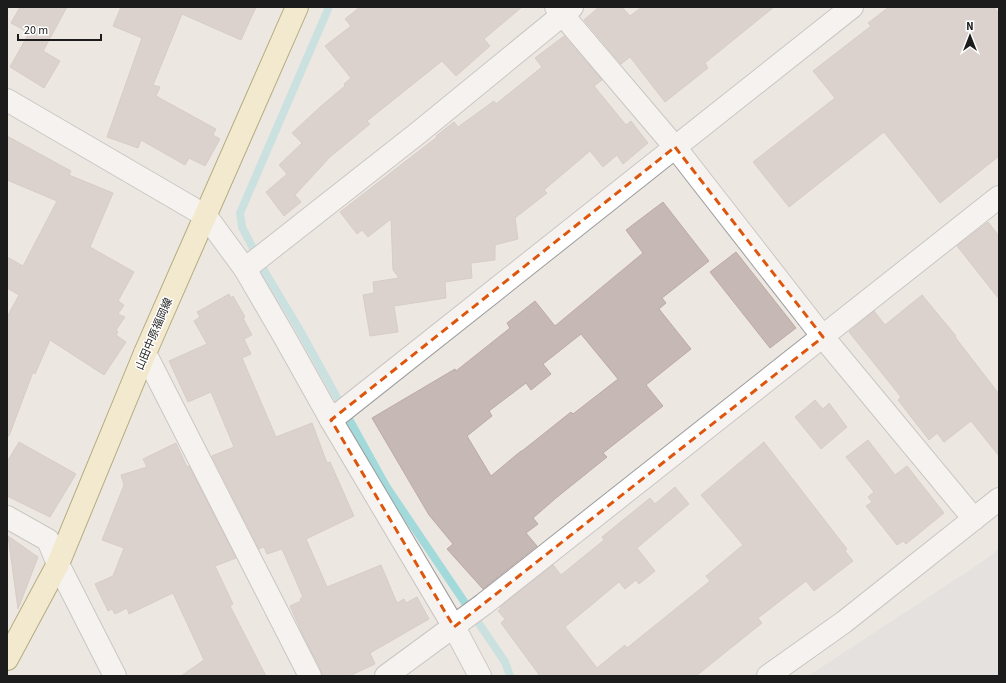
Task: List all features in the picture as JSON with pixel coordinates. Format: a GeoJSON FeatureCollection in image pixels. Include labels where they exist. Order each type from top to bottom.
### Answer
{"type":"FeatureCollection","features":[{"type":"Feature","properties":{"kind":"main road","name":"山田中原福岡線"},"geometry":{"type":"LineString","coordinates":[[7,659],[58,564],[145,353],[297,7]]}},
{"type":"Feature","properties":{"kind":"street"},"geometry":{"type":"LineString","coordinates":[[331,420],[852,7]]}},
{"type":"Feature","properties":{"kind":"street"},"geometry":{"type":"LineString","coordinates":[[245,269],[418,133],[563,10],[675,147],[823,337],[974,519]]}},
{"type":"Feature","properties":{"kind":"street"},"geometry":{"type":"LineString","coordinates":[[7,100],[206,216],[245,269],[331,420],[454,627],[480,676]]}},
{"type":"Feature","properties":{"kind":"street"},"geometry":{"type":"LineString","coordinates":[[386,676],[484,604],[999,197]]}},
{"type":"Feature","properties":{"kind":"street"},"geometry":{"type":"LineString","coordinates":[[145,353],[310,676]]}},
{"type":"Feature","properties":{"kind":"street"},"geometry":{"type":"LineString","coordinates":[[768,676],[844,622],[999,499]]}},
{"type":"Feature","properties":{"kind":"street"},"geometry":{"type":"LineString","coordinates":[[7,517],[48,540],[58,564],[115,676]]}},
{"type":"Feature","properties":{"kind":"highlighted area"},"geometry":{"type":"Polygon","coordinates":[[[675,147],[823,337],[454,627],[331,420],[675,147]]]}},
{"type":"Feature","properties":{"kind":"shaded area"},"geometry":{"type":"Polygon","coordinates":[[[999,549],[999,676],[808,676],[982,562],[999,549]]]}},
{"type":"Feature","properties":{"kind":"building"},"geometry":{"type":"Polygon","coordinates":[[[20,7],[67,7],[43,51],[60,61],[44,88],[10,67],[29,33],[11,23],[20,7]]]}},
{"type":"Feature","properties":{"kind":"building"},"geometry":{"type":"Polygon","coordinates":[[[121,7],[256,7],[241,40],[182,14],[153,85],[160,87],[156,96],[216,129],[213,135],[220,139],[205,166],[189,158],[185,165],[141,140],[138,148],[107,137],[142,38],[113,26],[121,7]]]}},
{"type":"Feature","properties":{"kind":"building"},"geometry":{"type":"Polygon","coordinates":[[[360,7],[522,7],[484,39],[490,46],[456,76],[442,61],[367,121],[370,124],[330,157],[295,195],[301,202],[284,216],[266,192],[287,174],[279,165],[302,143],[292,133],[345,86],[344,84],[351,78],[325,46],[351,26],[345,19],[360,7]]]}},
{"type":"Feature","properties":{"kind":"building"},"geometry":{"type":"Polygon","coordinates":[[[599,7],[622,7],[630,16],[642,7],[774,7],[705,63],[708,68],[665,102],[630,57],[621,64],[584,20],[599,7]]]}},
{"type":"Feature","properties":{"kind":"building"},"geometry":{"type":"Polygon","coordinates":[[[889,7],[994,7],[999,14],[999,156],[940,203],[884,132],[789,207],[753,162],[835,98],[813,71],[871,26],[868,23],[889,7]]]}},
{"type":"Feature","properties":{"kind":"building"},"geometry":{"type":"Polygon","coordinates":[[[564,36],[602,80],[594,86],[626,125],[631,121],[648,143],[623,164],[617,155],[603,167],[590,151],[544,190],[547,193],[515,218],[518,239],[495,245],[495,260],[471,263],[472,278],[445,282],[446,298],[394,306],[398,332],[370,336],[363,295],[374,293],[373,282],[399,278],[393,270],[391,219],[368,237],[362,230],[357,234],[340,212],[437,137],[436,136],[454,122],[458,127],[494,101],[496,104],[542,67],[535,58],[564,36]]]}},
{"type":"Feature","properties":{"kind":"building"},"geometry":{"type":"Polygon","coordinates":[[[7,136],[71,171],[69,175],[113,193],[90,247],[134,272],[118,301],[124,305],[118,314],[125,317],[116,330],[118,332],[116,335],[126,342],[104,375],[50,340],[35,374],[33,372],[9,436],[7,436],[7,317],[19,295],[7,288],[7,257],[23,266],[57,201],[7,180],[7,136]]]}},
{"type":"Feature","properties":{"kind":"building"},"geometry":{"type":"Polygon","coordinates":[[[663,202],[709,261],[662,298],[666,303],[659,309],[691,349],[646,385],[663,406],[603,453],[607,457],[533,518],[538,524],[526,533],[537,546],[483,589],[447,549],[453,544],[429,515],[372,418],[455,369],[456,371],[510,328],[507,323],[535,301],[555,326],[643,253],[626,230],[663,202]],[[581,334],[543,364],[551,374],[531,390],[526,383],[489,411],[492,416],[467,436],[491,476],[571,412],[573,414],[618,379],[581,334]]]}},
{"type":"Feature","properties":{"kind":"building"},"geometry":{"type":"Polygon","coordinates":[[[988,222],[999,236],[999,299],[957,246],[988,222]]]}},
{"type":"Feature","properties":{"kind":"building"},"geometry":{"type":"Polygon","coordinates":[[[736,252],[796,328],[770,348],[710,272],[736,252]]]}},
{"type":"Feature","properties":{"kind":"building"},"geometry":{"type":"Polygon","coordinates":[[[229,294],[231,298],[233,296],[245,317],[243,318],[252,335],[244,339],[251,354],[242,358],[276,437],[312,423],[327,463],[330,462],[354,516],[306,539],[327,587],[381,565],[397,603],[404,599],[406,603],[417,597],[429,619],[370,653],[375,664],[349,676],[322,676],[321,670],[290,606],[301,601],[300,599],[303,597],[282,549],[267,554],[264,547],[259,549],[212,456],[234,447],[211,392],[188,402],[169,361],[207,344],[194,321],[200,317],[197,312],[229,294]]]}},
{"type":"Feature","properties":{"kind":"building"},"geometry":{"type":"Polygon","coordinates":[[[922,295],[956,336],[955,337],[999,394],[999,456],[971,421],[944,442],[937,433],[929,440],[898,400],[901,397],[849,332],[874,311],[885,325],[922,295]]]}},
{"type":"Feature","properties":{"kind":"building"},"geometry":{"type":"Polygon","coordinates":[[[815,400],[823,409],[829,403],[847,427],[821,449],[795,417],[815,400]]]}},
{"type":"Feature","properties":{"kind":"building"},"geometry":{"type":"Polygon","coordinates":[[[868,440],[895,475],[907,466],[944,513],[906,544],[903,541],[897,545],[866,506],[872,502],[868,497],[874,492],[846,457],[868,440]]]}},
{"type":"Feature","properties":{"kind":"building"},"geometry":{"type":"Polygon","coordinates":[[[19,442],[76,474],[50,517],[7,496],[7,462],[19,442]]]}},
{"type":"Feature","properties":{"kind":"building"},"geometry":{"type":"Polygon","coordinates":[[[764,442],[847,549],[845,551],[853,561],[814,591],[806,581],[758,618],[762,623],[696,676],[540,676],[501,623],[505,619],[498,611],[501,608],[500,607],[553,565],[561,575],[604,540],[602,537],[650,498],[655,504],[675,487],[689,504],[637,548],[655,571],[639,584],[636,580],[625,589],[619,582],[565,627],[597,668],[625,645],[627,648],[710,581],[706,576],[743,545],[701,495],[764,442]]]}},
{"type":"Feature","properties":{"kind":"building"},"geometry":{"type":"Polygon","coordinates":[[[176,443],[187,467],[189,466],[236,558],[215,566],[233,604],[230,606],[266,676],[181,676],[204,660],[173,593],[129,614],[127,608],[115,614],[112,609],[108,611],[95,584],[113,576],[124,548],[102,540],[124,485],[121,475],[147,467],[143,459],[176,443]]]}},
{"type":"Feature","properties":{"kind":"building"},"geometry":{"type":"Polygon","coordinates":[[[8,536],[38,557],[18,609],[8,536]]]}},
{"type":"Feature","properties":{"kind":"waterway"},"geometry":{"type":"LineString","coordinates":[[329,7],[240,213],[242,227],[265,272],[298,327],[386,486],[505,662],[510,676]]}}]}
